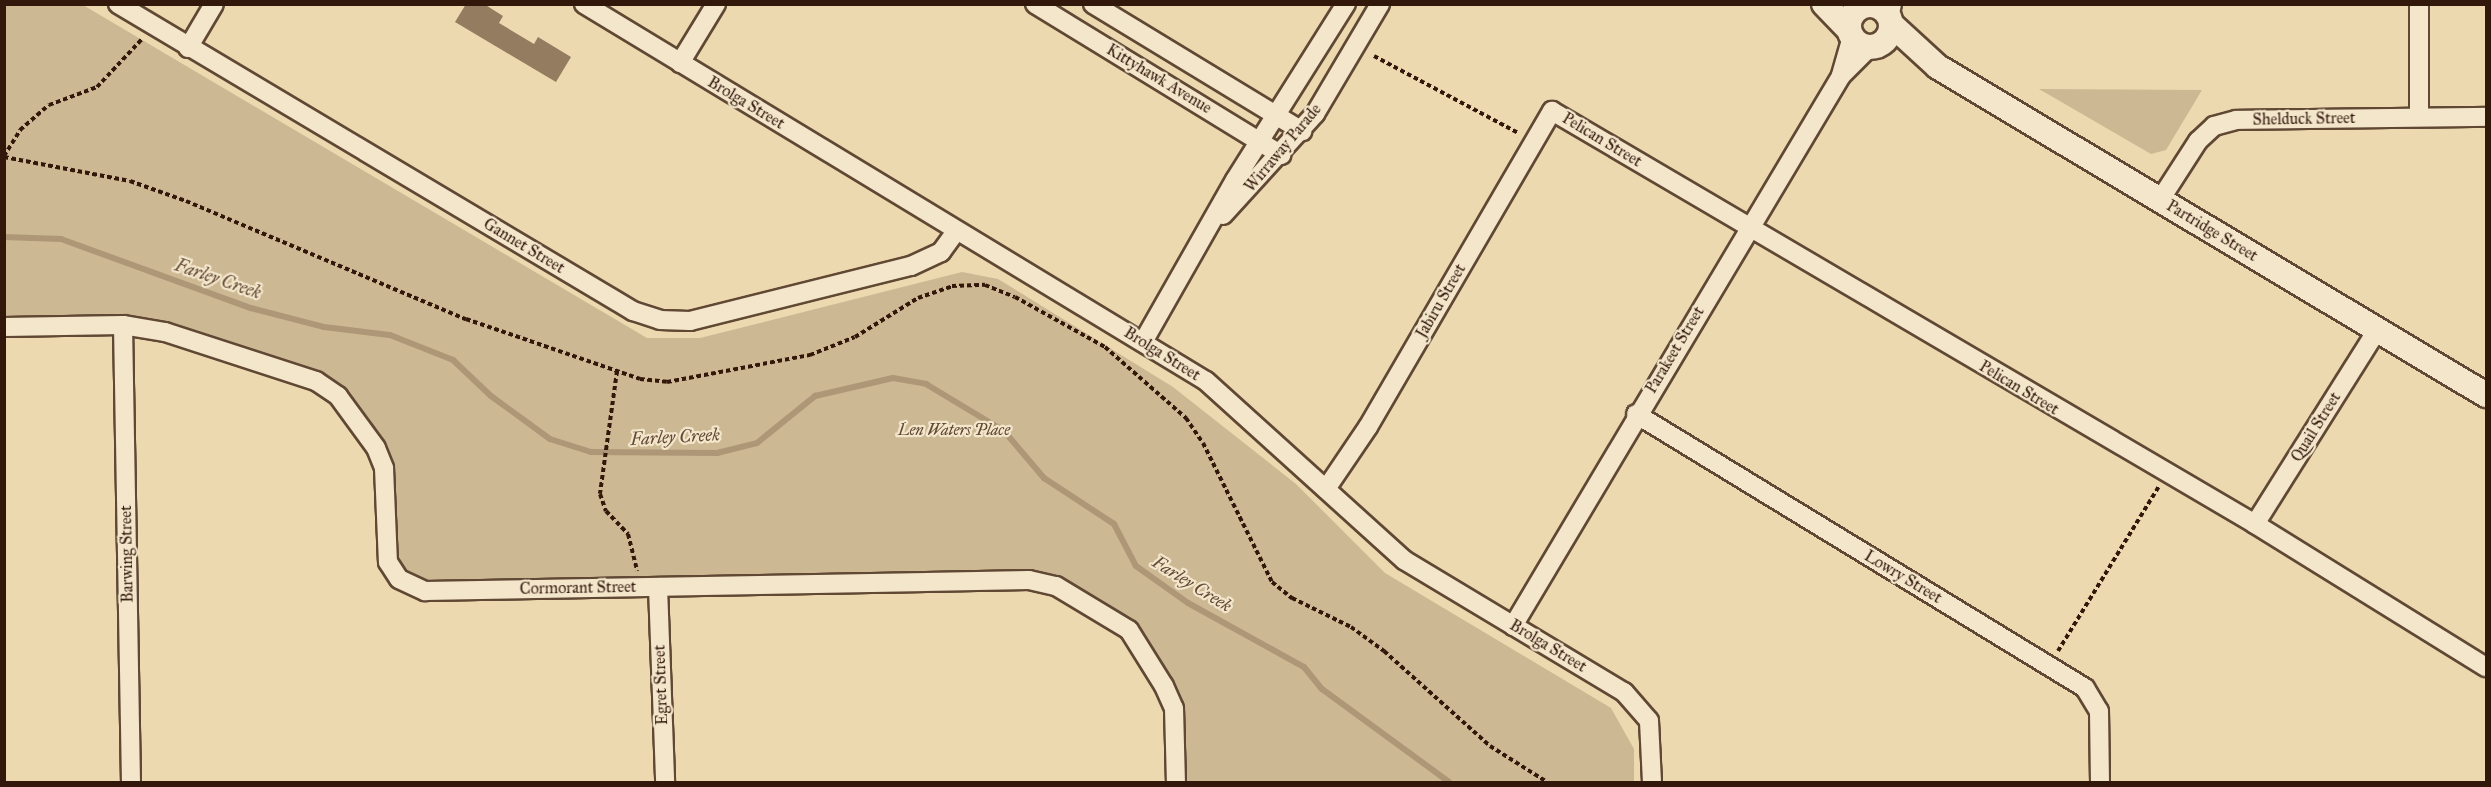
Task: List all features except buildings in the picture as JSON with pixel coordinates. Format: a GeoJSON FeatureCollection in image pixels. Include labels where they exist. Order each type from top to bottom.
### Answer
{"type":"FeatureCollection","features":[{"type":"Feature","properties":{"kind":"street","name":"Gannet Street"},"geometry":{"type":"LineString","coordinates":[[118,4],[188,48],[633,311],[660,320],[690,321],[911,266],[941,252],[956,231]]}},
{"type":"Feature","properties":{"kind":"street"},"geometry":{"type":"LineString","coordinates":[[188,48],[214,4]]}},
{"type":"Feature","properties":{"kind":"street","name":"Brolga Street"},"geometry":{"type":"LineString","coordinates":[[584,4],[1206,381],[1404,561],[1624,692],[1643,708],[1652,736],[1652,783]]}},
{"type":"Feature","properties":{"kind":"street"},"geometry":{"type":"LineString","coordinates":[[680,63],[716,4]]}},
{"type":"Feature","properties":{"kind":"street","name":"Kittyhawk Avenue"},"geometry":{"type":"LineString","coordinates":[[1035,4],[1281,154]]}},
{"type":"Feature","properties":{"kind":"street","name":"Kittyhawk Avenue"},"geometry":{"type":"LineString","coordinates":[[1093,4],[1278,114],[1302,131]]}},
{"type":"Feature","properties":{"kind":"street","name":"Wirraway Parade"},"geometry":{"type":"LineString","coordinates":[[1143,342],[1215,223],[1260,140],[1346,4]]}},
{"type":"Feature","properties":{"kind":"street","name":"Wirraway Parade"},"geometry":{"type":"LineString","coordinates":[[1215,223],[1302,131],[1380,4]]}},
{"type":"Feature","properties":{"kind":"street","name":"Partridge Street"},"geometry":{"type":"LineString","coordinates":[[1824,4],[1862,40],[1938,67],[2487,395]]}},
{"type":"Feature","properties":{"kind":"street"},"geometry":{"type":"LineString","coordinates":[[2419,4],[2419,117]]}},
{"type":"Feature","properties":{"kind":"street"},"geometry":{"type":"LineString","coordinates":[[1863,5],[1881,8],[1891,16],[1888,37],[1862,40],[1852,16],[1863,5]]}},
{"type":"Feature","properties":{"kind":"street","name":"Partridge Street"},"geometry":{"type":"LineString","coordinates":[[1891,16],[1938,67]]}},
{"type":"Feature","properties":{"kind":"street","name":"Parakeet Street"},"geometry":{"type":"LineString","coordinates":[[1513,626],[1636,414],[1750,229],[1862,40]]}},
{"type":"Feature","properties":{"kind":"street","name":"Jabiru Street"},"geometry":{"type":"LineString","coordinates":[[1326,489],[1368,427],[1552,111]]}},
{"type":"Feature","properties":{"kind":"street","name":"Pelican Street"},"geometry":{"type":"LineString","coordinates":[[1552,111],[2166,475],[2255,524],[2487,667]]}},
{"type":"Feature","properties":{"kind":"street","name":"Shelduck Street"},"geometry":{"type":"LineString","coordinates":[[2160,200],[2184,158],[2214,126],[2236,120],[2487,117]]}},
{"type":"Feature","properties":{"kind":"street","name":"Cormorant Street"},"geometry":{"type":"LineString","coordinates":[[4,327],[123,325],[165,332],[316,381],[338,396],[376,448],[384,468],[388,562],[399,579],[426,591],[1029,580],[1056,586],[1129,630],[1164,686],[1174,708],[1176,783]]}},
{"type":"Feature","properties":{"kind":"street","name":"Barwing Street"},"geometry":{"type":"LineString","coordinates":[[123,325],[131,783]]}},
{"type":"Feature","properties":{"kind":"street","name":"Quail Street"},"geometry":{"type":"LineString","coordinates":[[2255,524],[2376,330]]}},
{"type":"Feature","properties":{"kind":"street","name":"Lowry Street"},"geometry":{"type":"LineString","coordinates":[[1636,414],[2085,688],[2099,711],[2100,783]]}},
{"type":"Feature","properties":{"kind":"street","name":"Egret Street"},"geometry":{"type":"LineString","coordinates":[[658,587],[665,783]]}},
{"type":"Feature","properties":{"kind":"path"},"geometry":{"type":"LineString","coordinates":[[152,25],[135,50],[97,87],[49,105],[20,130],[4,157],[130,181],[186,201],[466,319],[617,372],[667,382],[810,355],[855,337],[918,297],[952,286],[985,285],[1016,297],[1105,347],[1186,418],[1272,582],[1292,598],[1351,627],[1384,651],[1490,746],[1547,783]]}},
{"type":"Feature","properties":{"kind":"path"},"geometry":{"type":"LineString","coordinates":[[1374,56],[1534,142]]}},
{"type":"Feature","properties":{"kind":"path"},"geometry":{"type":"LineString","coordinates":[[617,372],[608,421],[600,494],[606,511],[628,534],[636,554],[638,587]]}},
{"type":"Feature","properties":{"kind":"path"},"geometry":{"type":"LineString","coordinates":[[2049,666],[2166,475]]}},
{"type":"Feature","properties":{"kind":"green space","name":"Len Waters Place"},"geometry":{"type":"Polygon","coordinates":[[[4,5],[83,5],[647,338],[700,338],[962,272],[998,279],[1173,387],[1296,484],[1385,573],[1611,708],[1634,749],[1634,782],[1176,782],[1174,708],[1129,630],[1056,587],[425,591],[399,579],[384,468],[338,396],[165,332],[5,327],[4,5]]]}},
{"type":"Feature","properties":{"kind":"green space"},"geometry":{"type":"Polygon","coordinates":[[[2039,89],[2202,90],[2166,150],[2151,154],[2039,89]]]}},
{"type":"Feature","properties":{"kind":"waterway","name":"Farley Creek"},"geometry":{"type":"LineString","coordinates":[[4,237],[61,239],[251,308],[324,327],[390,335],[453,360],[491,396],[550,439],[591,452],[717,453],[757,443],[815,396],[893,378],[926,384],[1004,431],[1044,478],[1114,524],[1136,566],[1188,603],[1304,667],[1322,689],[1449,782]]}}]}
